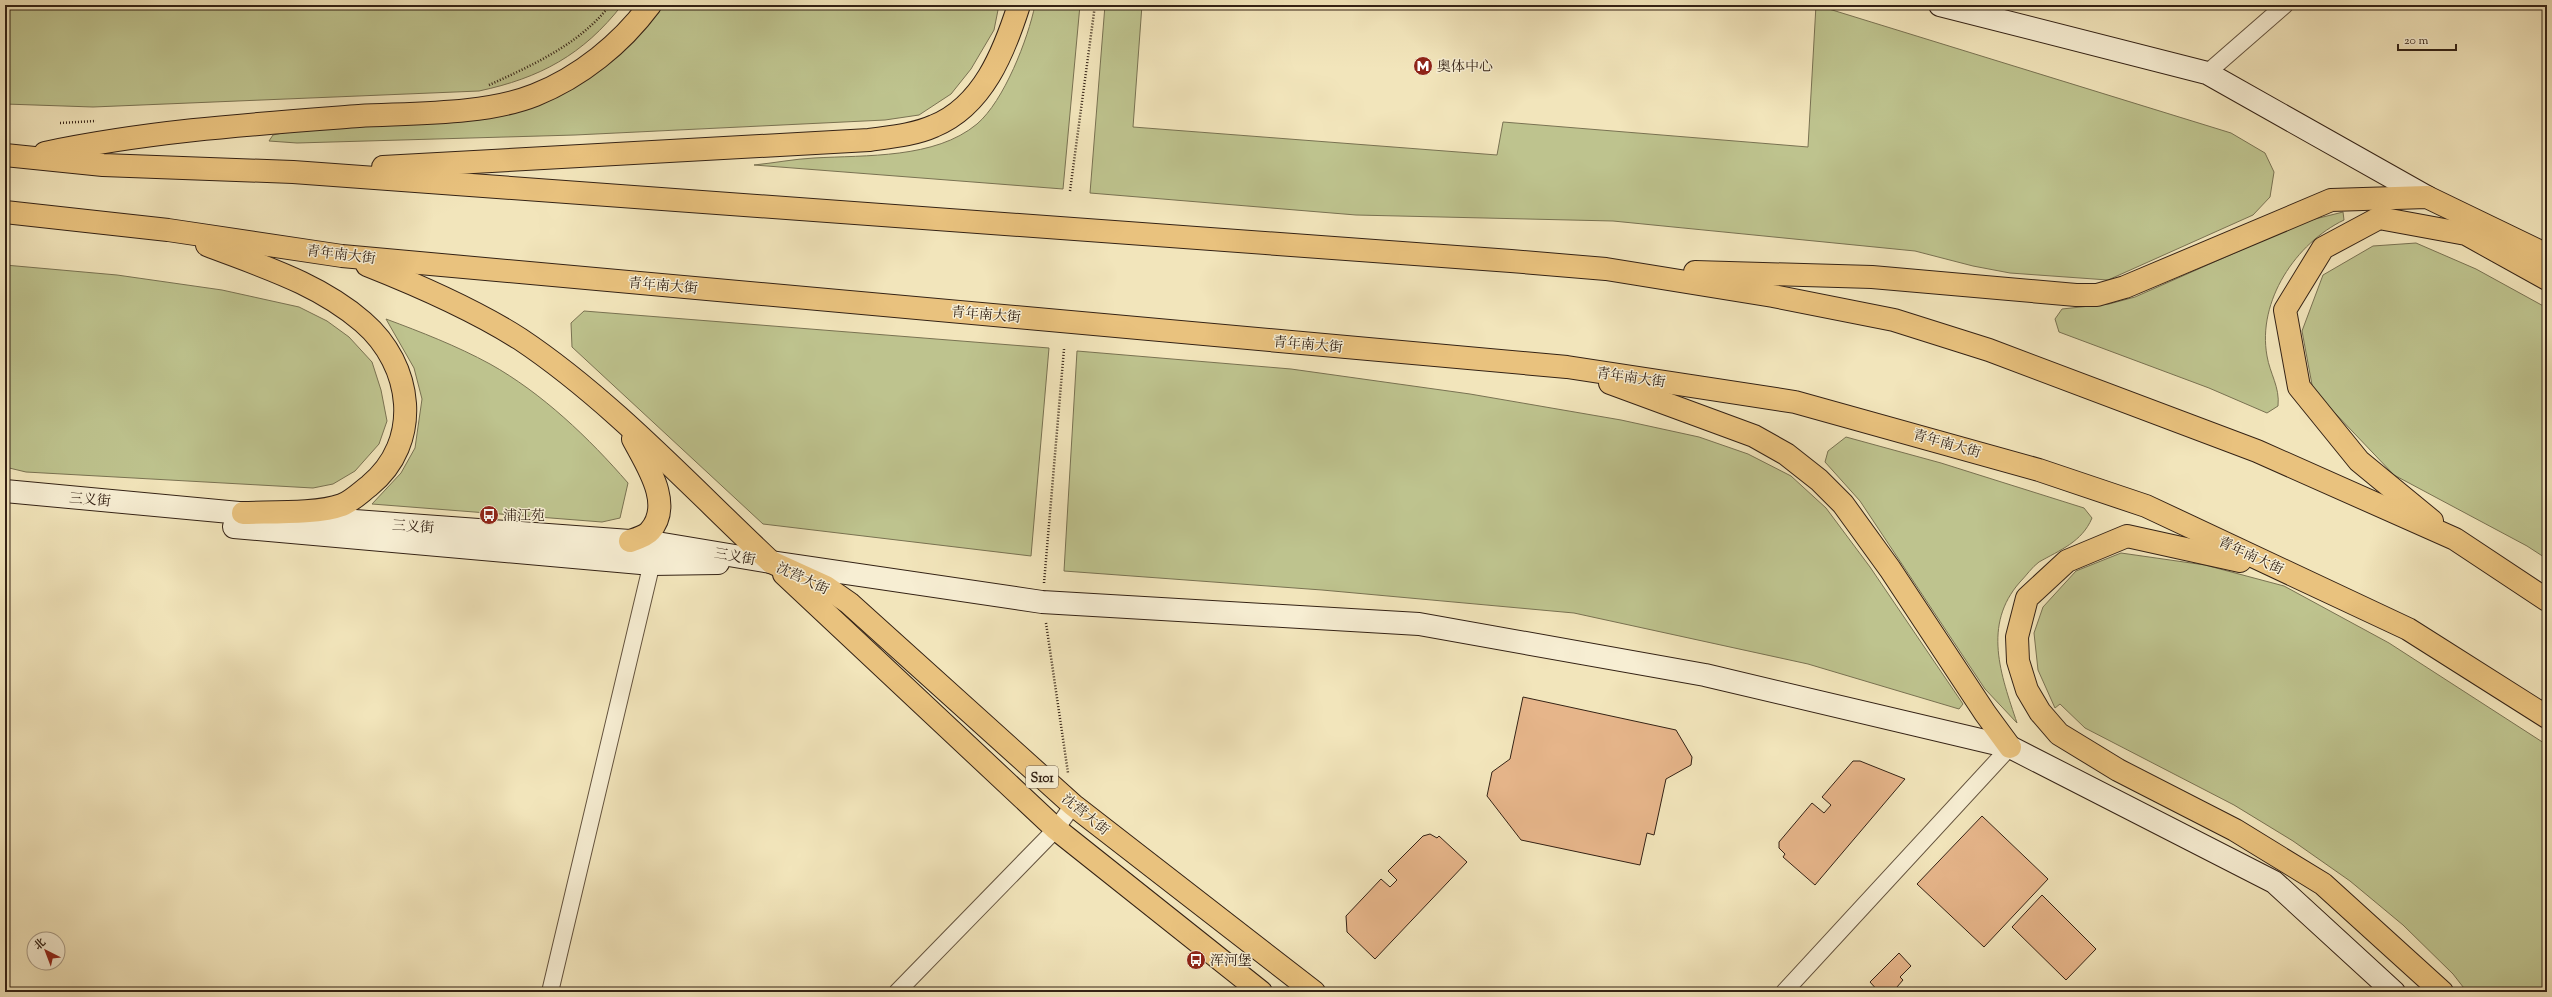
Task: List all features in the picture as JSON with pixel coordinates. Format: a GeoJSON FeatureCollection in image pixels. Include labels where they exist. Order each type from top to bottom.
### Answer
{"type":"FeatureCollection","features":[{"type":"Feature","properties":{"kind":"main road"},"geometry":{"type":"LineString","coordinates":[[29,156],[104,140],[240,125],[470,108],[516,101],[554,86],[590,63],[617,41],[650,5]]}},
{"type":"Feature","properties":{"kind":"main road"},"geometry":{"type":"LineString","coordinates":[[293,172],[869,140],[901,136],[934,126],[956,114],[974,97],[989,77],[1000,56],[1019,5]]}},
{"type":"Feature","properties":{"kind":"main road"},"geometry":{"type":"LineString","coordinates":[[5,155],[29,156],[103,166],[293,172],[1606,269],[1872,277],[2076,295],[2097,295],[2132,284],[2331,200],[2427,197],[2547,255]]}},
{"type":"Feature","properties":{"kind":"main road","name":"青年南大街"},"geometry":{"type":"LineString","coordinates":[[12,212],[168,230],[342,256],[1567,367],[1795,402],[2025,465],[2146,506],[2408,629],[2547,717]]}},
{"type":"Feature","properties":{"kind":"main road"},"geometry":{"type":"LineString","coordinates":[[2547,279],[2466,234],[2379,218],[2323,248],[2285,310],[2299,387],[2359,461],[2455,539],[2547,600]]}},
{"type":"Feature","properties":{"kind":"main road"},"geometry":{"type":"LineString","coordinates":[[168,230],[299,280],[334,301],[363,322],[377,336],[394,363],[400,379],[405,401],[405,434],[398,452],[386,470],[374,482],[342,505],[324,508],[243,513]]}},
{"type":"Feature","properties":{"kind":"main road"},"geometry":{"type":"LineString","coordinates":[[342,256],[431,292],[478,315],[519,339],[570,376],[627,427],[771,562]]}},
{"type":"Feature","properties":{"kind":"main road"},"geometry":{"type":"LineString","coordinates":[[1606,269],[1773,296],[1894,320],[1988,350],[2257,451],[2455,539]]}},
{"type":"Feature","properties":{"kind":"main road"},"geometry":{"type":"LineString","coordinates":[[1567,367],[1754,436],[1786,454],[1819,480],[1847,510],[1890,569],[1985,713],[2010,747]]}},
{"type":"Feature","properties":{"kind":"main road"},"geometry":{"type":"LineString","coordinates":[[627,427],[658,490],[659,505],[656,521],[649,532],[630,542]]}},
{"type":"Feature","properties":{"kind":"main road"},"geometry":{"type":"LineString","coordinates":[[2286,572],[2127,536],[2067,561],[2027,598],[2017,637],[2018,661],[2027,690],[2040,712],[2059,734],[2118,770],[2235,830],[2323,884],[2442,992]]}},
{"type":"Feature","properties":{"kind":"main road","name":"沈营大街"},"geometry":{"type":"LineString","coordinates":[[771,562],[826,587],[849,603],[1073,805],[1314,992]]}},
{"type":"Feature","properties":{"kind":"main road","name":"沈营大街"},"geometry":{"type":"LineString","coordinates":[[771,562],[1056,829],[1261,992]]}},
{"type":"Feature","properties":{"kind":"street"},"geometry":{"type":"LineString","coordinates":[[1940,5],[2207,73],[2427,197]]}},
{"type":"Feature","properties":{"kind":"street"},"geometry":{"type":"LineString","coordinates":[[2207,73],[2285,5]]}},
{"type":"Feature","properties":{"kind":"street","name":"三义街"},"geometry":{"type":"LineString","coordinates":[[5,491],[243,513],[657,543],[771,562]]}},
{"type":"Feature","properties":{"kind":"street","name":"三义街"},"geometry":{"type":"LineString","coordinates":[[5,506],[652,564],[771,562]]}},
{"type":"Feature","properties":{"kind":"street"},"geometry":{"type":"LineString","coordinates":[[550,992],[657,543]]}},
{"type":"Feature","properties":{"kind":"street"},"geometry":{"type":"LineString","coordinates":[[771,562],[1042,602],[1419,624],[1705,675],[2010,747],[2274,882],[2394,992]]}},
{"type":"Feature","properties":{"kind":"street"},"geometry":{"type":"LineString","coordinates":[[1784,992],[2010,747]]}},
{"type":"Feature","properties":{"kind":"street"},"geometry":{"type":"LineString","coordinates":[[897,992],[1056,829],[1073,805]]}},
{"type":"Feature","properties":{"kind":"path"},"geometry":{"type":"LineString","coordinates":[[488,86],[546,59],[598,21],[610,5]]}},
{"type":"Feature","properties":{"kind":"path"},"geometry":{"type":"LineString","coordinates":[[1070,190],[1095,5]]}},
{"type":"Feature","properties":{"kind":"path"},"geometry":{"type":"LineString","coordinates":[[60,124],[99,121]]}},
{"type":"Feature","properties":{"kind":"path"},"geometry":{"type":"LineString","coordinates":[[1064,349],[1042,602],[1073,805]]}},
{"type":"Feature","properties":{"kind":"green space"},"geometry":{"type":"Polygon","coordinates":[[[10,5],[622,5],[592,38],[559,62],[522,79],[479,91],[93,107],[5,104],[5,55],[10,5]]]}},
{"type":"Feature","properties":{"kind":"green space"},"geometry":{"type":"Polygon","coordinates":[[[660,5],[999,5],[994,30],[971,69],[951,94],[919,115],[885,120],[575,135],[297,143],[269,141],[273,135],[305,128],[523,109],[660,5]]]}},
{"type":"Feature","properties":{"kind":"green space"},"geometry":{"type":"Polygon","coordinates":[[[1035,5],[1080,5],[1063,189],[754,165],[806,159],[899,153],[941,144],[960,135],[977,124],[987,114],[1005,85],[1021,52],[1035,5]]]}},
{"type":"Feature","properties":{"kind":"green space"},"geometry":{"type":"Polygon","coordinates":[[[1105,5],[1142,5],[1133,127],[1497,155],[1503,122],[1808,147],[1816,5],[2231,133],[2265,153],[2274,172],[2270,197],[2253,215],[2108,280],[2010,273],[1973,266],[1915,251],[1613,221],[1356,215],[1090,193],[1105,5]]]}},
{"type":"Feature","properties":{"kind":"green space"},"geometry":{"type":"Polygon","coordinates":[[[2343,212],[2344,220],[2326,230],[2310,243],[2296,259],[2284,276],[2274,295],[2268,315],[2265,335],[2268,363],[2278,393],[2278,406],[2267,413],[2209,388],[2059,332],[2055,319],[2062,309],[2109,304],[2135,297],[2307,221],[2343,212]]]}},
{"type":"Feature","properties":{"kind":"green space"},"geometry":{"type":"Polygon","coordinates":[[[2416,243],[2476,269],[2547,308],[2547,559],[2527,546],[2394,475],[2313,390],[2302,331],[2323,275],[2373,246],[2416,243]]]}},
{"type":"Feature","properties":{"kind":"green space"},"geometry":{"type":"Polygon","coordinates":[[[5,265],[117,275],[222,290],[299,307],[327,321],[349,337],[372,362],[381,390],[387,421],[379,444],[355,471],[333,484],[313,488],[26,472],[5,467],[5,265]]]}},
{"type":"Feature","properties":{"kind":"green space"},"geometry":{"type":"Polygon","coordinates":[[[584,311],[1049,348],[1031,556],[763,524],[572,347],[571,323],[584,311]]]}},
{"type":"Feature","properties":{"kind":"green space"},"geometry":{"type":"Polygon","coordinates":[[[386,319],[452,345],[490,364],[528,388],[564,418],[581,433],[628,483],[620,518],[602,522],[372,504],[401,473],[415,448],[422,399],[414,368],[386,319]]]}},
{"type":"Feature","properties":{"kind":"green space"},"geometry":{"type":"Polygon","coordinates":[[[1077,351],[1291,369],[1470,394],[1621,420],[1699,437],[1748,454],[1791,476],[1826,508],[1870,567],[1963,704],[1959,709],[1808,664],[1574,613],[1322,590],[1064,571],[1077,351]]]}},
{"type":"Feature","properties":{"kind":"green space"},"geometry":{"type":"Polygon","coordinates":[[[1846,437],[1941,463],[2084,508],[2092,518],[2088,526],[2076,539],[2039,562],[2031,569],[2008,598],[2001,615],[1998,633],[1998,651],[2005,687],[2017,723],[1985,689],[1860,501],[1825,462],[1828,451],[1846,437]]]}},
{"type":"Feature","properties":{"kind":"green space"},"geometry":{"type":"Polygon","coordinates":[[[2121,553],[2205,565],[2284,586],[2389,643],[2547,745],[2547,992],[2467,992],[2453,974],[2403,925],[2350,881],[2293,841],[2234,805],[2085,728],[2060,704],[2055,708],[2038,670],[2034,633],[2043,607],[2076,571],[2121,553]]]}},
{"type":"Feature","properties":{"kind":"building"},"geometry":{"type":"Polygon","coordinates":[[[1523,697],[1676,730],[1692,757],[1691,765],[1666,779],[1654,835],[1647,833],[1640,865],[1521,840],[1487,796],[1492,772],[1510,759],[1523,697]]]}},
{"type":"Feature","properties":{"kind":"building"},"geometry":{"type":"Polygon","coordinates":[[[1853,761],[1860,761],[1905,779],[1815,885],[1783,857],[1785,854],[1779,848],[1779,842],[1812,803],[1824,813],[1831,805],[1822,797],[1853,761]]]}},
{"type":"Feature","properties":{"kind":"building"},"geometry":{"type":"Polygon","coordinates":[[[1982,816],[2048,879],[1984,947],[1917,884],[1982,816]]]}},
{"type":"Feature","properties":{"kind":"building"},"geometry":{"type":"Polygon","coordinates":[[[1430,834],[1437,838],[1439,836],[1467,862],[1375,959],[1347,932],[1346,916],[1381,879],[1390,887],[1397,880],[1388,871],[1423,836],[1430,834]]]}},
{"type":"Feature","properties":{"kind":"building"},"geometry":{"type":"Polygon","coordinates":[[[2042,895],[2096,949],[2066,980],[2012,927],[2042,895]]]}},
{"type":"Feature","properties":{"kind":"building"},"geometry":{"type":"Polygon","coordinates":[[[1899,953],[1911,966],[1900,977],[1903,980],[1897,987],[1902,992],[1879,992],[1870,982],[1899,953]]]}},
{"type":"Feature","properties":{"kind":"place","name":"奥体中心"},"geometry":{"type":"Point","coordinates":[1423,66]}},
{"type":"Feature","properties":{"kind":"place","name":"浦江苑"},"geometry":{"type":"Point","coordinates":[489,515]}},
{"type":"Feature","properties":{"kind":"place","name":"浑河堡"},"geometry":{"type":"Point","coordinates":[1196,960]}}]}
